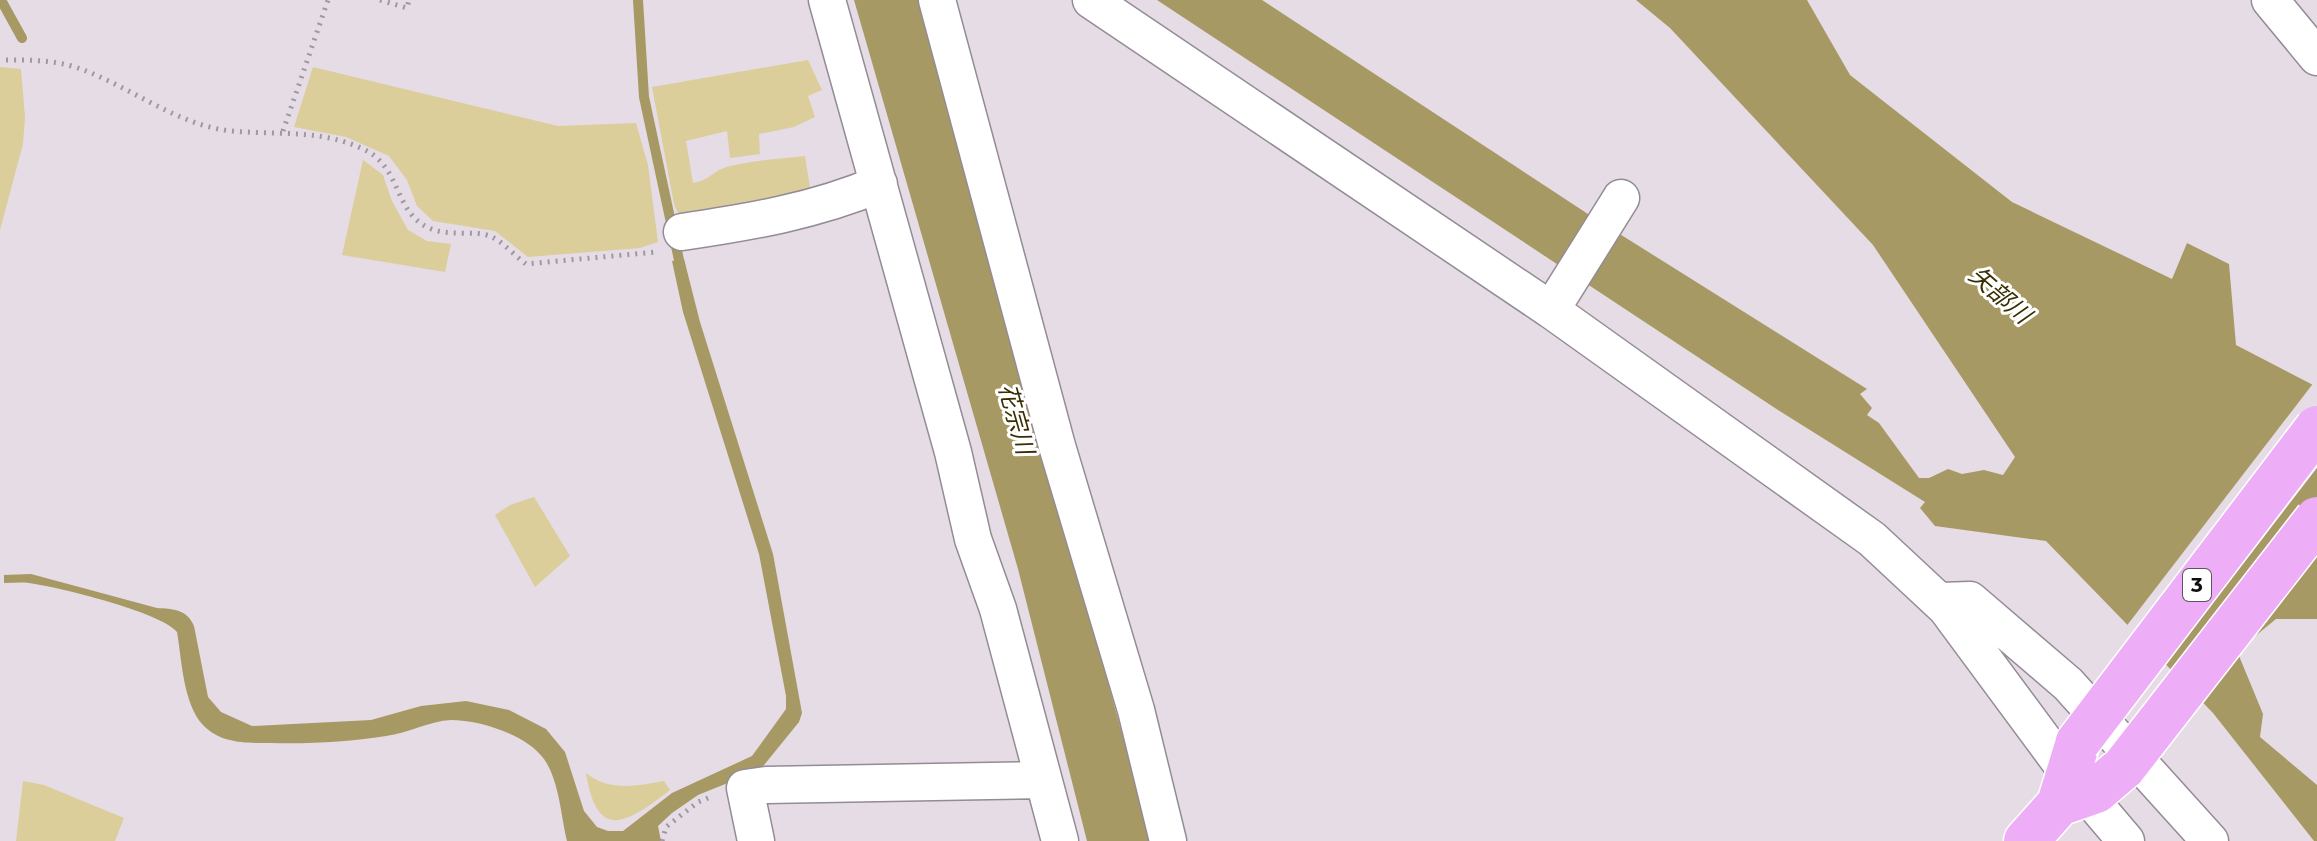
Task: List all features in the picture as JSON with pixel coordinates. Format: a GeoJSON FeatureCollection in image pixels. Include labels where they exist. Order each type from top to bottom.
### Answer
{"type":"FeatureCollection","features":[{"type":"Feature","properties":{"kind":"highway","name":"3"},"geometry":{"type":"LineString","coordinates":[[2026,841],[2070,791],[2317,428]]}},
{"type":"Feature","properties":{"kind":"highway","name":"3"},"geometry":{"type":"LineString","coordinates":[[2070,791],[2096,791],[2124,767],[2317,519]]}},
{"type":"Feature","properties":{"kind":"street"},"geometry":{"type":"LineString","coordinates":[[827,0],[953,452],[973,539],[998,609],[1060,841]]}},
{"type":"Feature","properties":{"kind":"street"},"geometry":{"type":"LineString","coordinates":[[937,0],[1057,446],[1136,710],[1168,841]]}},
{"type":"Feature","properties":{"kind":"street"},"geometry":{"type":"LineString","coordinates":[[1091,0],[1551,310],[1872,539],[1941,601],[2070,791],[2126,841]]}},
{"type":"Feature","properties":{"kind":"street"},"geometry":{"type":"LineString","coordinates":[[2270,0],[2317,57]]}},
{"type":"Feature","properties":{"kind":"street"},"geometry":{"type":"LineString","coordinates":[[682,232],[772,218],[841,200],[879,184]]}},
{"type":"Feature","properties":{"kind":"street"},"geometry":{"type":"LineString","coordinates":[[1551,310],[1621,198]]}},
{"type":"Feature","properties":{"kind":"street"},"geometry":{"type":"LineString","coordinates":[[1941,601],[1970,600],[2068,684],[2210,841]]}},
{"type":"Feature","properties":{"kind":"street"},"geometry":{"type":"LineString","coordinates":[[756,841],[745,788],[766,785],[1043,780]]}},
{"type":"Feature","properties":{"kind":"path"},"geometry":{"type":"LineString","coordinates":[[283,131],[328,0]]}},
{"type":"Feature","properties":{"kind":"path"},"geometry":{"type":"LineString","coordinates":[[380,0],[407,8],[409,0]]}},
{"type":"Feature","properties":{"kind":"path"},"geometry":{"type":"LineString","coordinates":[[6,60],[49,60],[79,68],[185,118],[229,131],[283,131],[363,148],[384,163],[406,208],[423,225],[439,233],[491,236],[526,264],[653,253],[682,232]]}},
{"type":"Feature","properties":{"kind":"path"},"geometry":{"type":"LineString","coordinates":[[663,839],[666,827],[698,802],[745,788]]}},
{"type":"Feature","properties":{"kind":"shaded area"},"geometry":{"type":"Polygon","coordinates":[[[808,60],[822,90],[808,96],[815,117],[794,127],[759,134],[760,154],[730,158],[727,131],[686,141],[693,183],[737,165],[805,156],[812,200],[683,223],[674,204],[652,87],[808,60]]]}},
{"type":"Feature","properties":{"kind":"shaded area"},"geometry":{"type":"Polygon","coordinates":[[[0,67],[21,69],[25,117],[23,144],[0,230],[0,67]]]}},
{"type":"Feature","properties":{"kind":"shaded area"},"geometry":{"type":"Polygon","coordinates":[[[313,67],[558,126],[636,123],[648,165],[658,242],[640,248],[528,257],[495,231],[433,221],[417,206],[407,180],[389,156],[346,137],[294,127],[313,67]]]}},
{"type":"Feature","properties":{"kind":"shaded area"},"geometry":{"type":"Polygon","coordinates":[[[363,160],[383,175],[392,201],[408,230],[427,241],[451,244],[445,272],[342,255],[363,160]]]}},
{"type":"Feature","properties":{"kind":"shaded area"},"geometry":{"type":"Polygon","coordinates":[[[534,497],[570,556],[535,587],[495,515],[510,505],[534,497]]]}},
{"type":"Feature","properties":{"kind":"shaded area"},"geometry":{"type":"Polygon","coordinates":[[[586,773],[614,785],[633,786],[664,781],[670,790],[639,812],[615,820],[597,809],[586,773]]]}},
{"type":"Feature","properties":{"kind":"shaded area"},"geometry":{"type":"Polygon","coordinates":[[[23,781],[44,785],[124,818],[115,841],[16,841],[23,781]]]}},
{"type":"Feature","properties":{"kind":"water","name":"花宗川"},"geometry":{"type":"Polygon","coordinates":[[[854,0],[918,0],[1152,841],[1087,841],[1018,569],[854,0]]]}},
{"type":"Feature","properties":{"kind":"water","name":"矢部川"},"geometry":{"type":"Polygon","coordinates":[[[1157,0],[1262,0],[1591,216],[1867,389],[1860,394],[1872,408],[1867,415],[1879,423],[1919,478],[1929,478],[1948,469],[1962,474],[1984,470],[2003,475],[2015,457],[1873,245],[1670,28],[1636,0],[1807,0],[1850,75],[2012,202],[2172,279],[2187,243],[2229,264],[2236,345],[2317,387],[2317,619],[2276,619],[2237,651],[2263,714],[2260,737],[2317,785],[2317,841],[2213,713],[2046,541],[1935,526],[1920,508],[1925,502],[1778,410],[1157,0]]]}},
{"type":"Feature","properties":{"kind":"water"},"geometry":{"type":"Polygon","coordinates":[[[684,259],[700,322],[773,554],[802,713],[799,722],[760,770],[698,795],[672,813],[658,826],[661,841],[567,841],[556,788],[544,759],[515,736],[475,723],[443,721],[394,734],[329,742],[253,743],[218,736],[196,716],[184,681],[177,632],[167,624],[84,595],[29,583],[4,583],[4,575],[31,574],[183,613],[194,626],[208,697],[221,712],[252,726],[371,720],[421,706],[466,701],[509,710],[546,729],[565,752],[584,811],[597,827],[623,831],[672,793],[752,756],[786,709],[759,554],[683,312],[672,261],[684,259]]]}},
{"type":"Feature","properties":{"kind":"pier"},"geometry":{"type":"Polygon","coordinates":[[[2315,381],[2317,468],[2163,667],[2125,628],[2315,381]]]}},
{"type":"Feature","properties":{"kind":"waterway"},"geometry":{"type":"LineString","coordinates":[[1,0],[22,38]]}},
{"type":"Feature","properties":{"kind":"waterway"},"geometry":{"type":"LineString","coordinates":[[638,0],[644,97],[682,274]]}}]}
